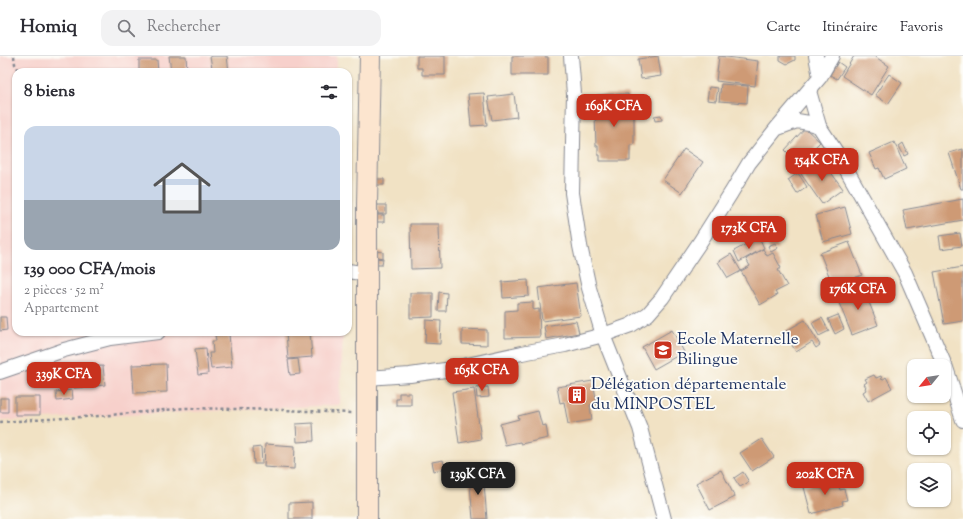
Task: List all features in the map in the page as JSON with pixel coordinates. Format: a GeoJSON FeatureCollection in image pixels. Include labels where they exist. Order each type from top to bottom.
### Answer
{"type":"FeatureCollection","features":[{"type":"Feature","properties":{"kind":"main road"},"geometry":{"type":"LineString","coordinates":[[367,519],[367,378],[358,273],[370,56]]}},
{"type":"Feature","properties":{"kind":"street"},"geometry":{"type":"LineString","coordinates":[[571,56],[574,94],[572,193],[580,246],[589,288],[604,335],[640,428],[664,519]]}},
{"type":"Feature","properties":{"kind":"street"},"geometry":{"type":"LineString","coordinates":[[816,56],[820,78]]}},
{"type":"Feature","properties":{"kind":"street"},"geometry":{"type":"LineString","coordinates":[[367,378],[410,375],[445,370],[565,345],[604,335],[631,325],[648,314],[662,298],[720,211],[749,163],[820,78],[832,56]]}},
{"type":"Feature","properties":{"kind":"street"},"geometry":{"type":"LineString","coordinates":[[809,91],[819,126],[840,158],[905,272],[946,368],[963,420]]}},
{"type":"Feature","properties":{"kind":"street"},"geometry":{"type":"LineString","coordinates":[[776,129],[797,121],[819,126]]}},
{"type":"Feature","properties":{"kind":"street"},"geometry":{"type":"LineString","coordinates":[[0,372],[64,350],[110,338],[126,336]]}},
{"type":"Feature","properties":{"kind":"path"},"geometry":{"type":"LineString","coordinates":[[14,56],[18,68]]}},
{"type":"Feature","properties":{"kind":"path"},"geometry":{"type":"LineString","coordinates":[[0,422],[99,416],[186,408],[284,410],[367,414]]}},
{"type":"Feature","properties":{"kind":"shaded area"},"geometry":{"type":"Polygon","coordinates":[[[0,56],[337,56],[337,68],[12,68],[12,336],[343,336],[340,405],[0,421],[0,56]]]}},
{"type":"Feature","properties":{"kind":"building"},"geometry":{"type":"Polygon","coordinates":[[[169,56],[186,56],[187,68],[170,68],[169,56]]]}},
{"type":"Feature","properties":{"kind":"building"},"geometry":{"type":"Polygon","coordinates":[[[210,56],[227,56],[228,68],[212,68],[210,56]]]}},
{"type":"Feature","properties":{"kind":"building"},"geometry":{"type":"Polygon","coordinates":[[[417,56],[445,56],[445,75],[422,75],[422,68],[417,68],[417,56]]]}},
{"type":"Feature","properties":{"kind":"building"},"geometry":{"type":"Polygon","coordinates":[[[512,56],[548,57],[548,75],[512,75],[512,56]]]}},
{"type":"Feature","properties":{"kind":"building"},"geometry":{"type":"Polygon","coordinates":[[[658,56],[661,76],[641,79],[638,59],[658,56]]]}},
{"type":"Feature","properties":{"kind":"building"},"geometry":{"type":"Polygon","coordinates":[[[719,56],[758,61],[755,86],[716,81],[719,56]]]}},
{"type":"Feature","properties":{"kind":"building"},"geometry":{"type":"Polygon","coordinates":[[[780,56],[795,56],[795,60],[787,64],[780,60],[780,56]]]}},
{"type":"Feature","properties":{"kind":"building"},"geometry":{"type":"Polygon","coordinates":[[[854,56],[874,56],[889,66],[871,95],[842,76],[854,56]]]}},
{"type":"Feature","properties":{"kind":"building"},"geometry":{"type":"Polygon","coordinates":[[[139,60],[157,60],[158,68],[139,68],[139,60]]]}},
{"type":"Feature","properties":{"kind":"building"},"geometry":{"type":"Polygon","coordinates":[[[838,62],[845,67],[837,79],[830,75],[838,62]]]}},
{"type":"Feature","properties":{"kind":"building"},"geometry":{"type":"Polygon","coordinates":[[[889,74],[902,83],[888,104],[875,95],[889,74]]]}},
{"type":"Feature","properties":{"kind":"building"},"geometry":{"type":"Polygon","coordinates":[[[721,84],[748,86],[747,103],[719,101],[721,84]]]}},
{"type":"Feature","properties":{"kind":"building"},"geometry":{"type":"Polygon","coordinates":[[[709,87],[718,88],[716,101],[707,100],[709,87]]]}},
{"type":"Feature","properties":{"kind":"building"},"geometry":{"type":"Polygon","coordinates":[[[484,93],[487,125],[471,126],[468,94],[484,93]]]}},
{"type":"Feature","properties":{"kind":"building"},"geometry":{"type":"Polygon","coordinates":[[[514,94],[517,117],[492,120],[488,97],[514,94]]]}},
{"type":"Feature","properties":{"kind":"building"},"geometry":{"type":"Polygon","coordinates":[[[628,94],[628,112],[634,112],[634,145],[630,145],[630,161],[600,161],[598,146],[596,146],[595,114],[598,114],[597,95],[628,94]]]}},
{"type":"Feature","properties":{"kind":"building"},"geometry":{"type":"Polygon","coordinates":[[[661,115],[662,120],[655,121],[654,116],[661,115]]]}},
{"type":"Feature","properties":{"kind":"building"},"geometry":{"type":"Polygon","coordinates":[[[805,128],[820,142],[799,164],[785,150],[805,128]]]}},
{"type":"Feature","properties":{"kind":"building"},"geometry":{"type":"Polygon","coordinates":[[[894,142],[906,169],[884,179],[879,168],[876,169],[869,153],[894,142]]]}},
{"type":"Feature","properties":{"kind":"building"},"geometry":{"type":"Polygon","coordinates":[[[903,143],[908,154],[904,156],[899,146],[903,143]]]}},
{"type":"Feature","properties":{"kind":"building"},"geometry":{"type":"Polygon","coordinates":[[[684,149],[703,162],[682,193],[663,180],[684,149]]]}},
{"type":"Feature","properties":{"kind":"building"},"geometry":{"type":"Polygon","coordinates":[[[963,149],[963,189],[961,189],[949,153],[963,149]]]}},
{"type":"Feature","properties":{"kind":"building"},"geometry":{"type":"Polygon","coordinates":[[[822,160],[843,189],[822,204],[801,174],[822,160]]]}},
{"type":"Feature","properties":{"kind":"building"},"geometry":{"type":"Polygon","coordinates":[[[798,173],[807,187],[797,194],[788,180],[798,173]]]}},
{"type":"Feature","properties":{"kind":"building"},"geometry":{"type":"Polygon","coordinates":[[[375,179],[384,179],[384,185],[375,185],[375,179]]]}},
{"type":"Feature","properties":{"kind":"building"},"geometry":{"type":"Polygon","coordinates":[[[963,199],[963,220],[907,230],[903,210],[963,199]]]}},
{"type":"Feature","properties":{"kind":"building"},"geometry":{"type":"Polygon","coordinates":[[[377,205],[386,205],[386,214],[378,214],[377,205]]]}},
{"type":"Feature","properties":{"kind":"building"},"geometry":{"type":"Polygon","coordinates":[[[845,207],[852,234],[823,242],[816,215],[845,207]]]}},
{"type":"Feature","properties":{"kind":"building"},"geometry":{"type":"Polygon","coordinates":[[[375,215],[384,215],[384,222],[375,222],[375,215]]]}},
{"type":"Feature","properties":{"kind":"building"},"geometry":{"type":"Polygon","coordinates":[[[410,224],[439,224],[440,268],[411,269],[410,224]]]}},
{"type":"Feature","properties":{"kind":"building"},"geometry":{"type":"Polygon","coordinates":[[[960,233],[962,246],[941,249],[939,236],[960,233]]]}},
{"type":"Feature","properties":{"kind":"building"},"geometry":{"type":"Polygon","coordinates":[[[759,237],[764,248],[739,262],[734,251],[759,237]]]}},
{"type":"Feature","properties":{"kind":"building"},"geometry":{"type":"Polygon","coordinates":[[[849,242],[862,275],[833,286],[820,253],[849,242]]]}},
{"type":"Feature","properties":{"kind":"building"},"geometry":{"type":"Polygon","coordinates":[[[775,243],[778,248],[771,252],[768,246],[775,243]]]}},
{"type":"Feature","properties":{"kind":"building"},"geometry":{"type":"Polygon","coordinates":[[[763,249],[767,256],[773,253],[781,268],[778,270],[787,286],[775,292],[777,295],[760,305],[741,271],[750,266],[746,259],[763,249]]]}},
{"type":"Feature","properties":{"kind":"building"},"geometry":{"type":"Polygon","coordinates":[[[377,251],[383,252],[383,258],[377,257],[377,251]]]}},
{"type":"Feature","properties":{"kind":"building"},"geometry":{"type":"Polygon","coordinates":[[[731,254],[741,271],[728,278],[718,262],[731,254]]]}},
{"type":"Feature","properties":{"kind":"building"},"geometry":{"type":"Polygon","coordinates":[[[377,258],[383,259],[382,265],[377,265],[377,258]]]}},
{"type":"Feature","properties":{"kind":"building"},"geometry":{"type":"Polygon","coordinates":[[[963,267],[963,321],[944,324],[934,272],[963,267]]]}},
{"type":"Feature","properties":{"kind":"building"},"geometry":{"type":"Polygon","coordinates":[[[528,280],[529,296],[503,298],[502,282],[528,280]]]}},
{"type":"Feature","properties":{"kind":"building"},"geometry":{"type":"Polygon","coordinates":[[[576,283],[581,316],[542,321],[538,288],[576,283]]]}},
{"type":"Feature","properties":{"kind":"building"},"geometry":{"type":"Polygon","coordinates":[[[863,287],[878,325],[852,335],[837,298],[863,287]]]}},
{"type":"Feature","properties":{"kind":"building"},"geometry":{"type":"Polygon","coordinates":[[[439,292],[447,293],[446,311],[438,311],[439,292]]]}},
{"type":"Feature","properties":{"kind":"building"},"geometry":{"type":"Polygon","coordinates":[[[410,293],[433,293],[433,317],[410,318],[410,293]]]}},
{"type":"Feature","properties":{"kind":"building"},"geometry":{"type":"Polygon","coordinates":[[[533,302],[533,310],[539,309],[540,337],[505,338],[505,311],[517,310],[517,303],[533,302]]]}},
{"type":"Feature","properties":{"kind":"building"},"geometry":{"type":"Polygon","coordinates":[[[838,315],[844,329],[835,334],[828,319],[838,315]]]}},
{"type":"Feature","properties":{"kind":"building"},"geometry":{"type":"Polygon","coordinates":[[[0,317],[6,317],[7,330],[0,331],[0,317]]]}},
{"type":"Feature","properties":{"kind":"building"},"geometry":{"type":"Polygon","coordinates":[[[822,318],[829,331],[819,336],[812,323],[822,318]]]}},
{"type":"Feature","properties":{"kind":"building"},"geometry":{"type":"Polygon","coordinates":[[[426,320],[441,321],[440,344],[425,343],[426,320]]]}},
{"type":"Feature","properties":{"kind":"building"},"geometry":{"type":"Polygon","coordinates":[[[805,320],[820,345],[816,348],[812,342],[796,352],[784,332],[805,320]]]}},
{"type":"Feature","properties":{"kind":"building"},"geometry":{"type":"Polygon","coordinates":[[[576,321],[579,333],[546,339],[544,326],[576,321]]]}},
{"type":"Feature","properties":{"kind":"building"},"geometry":{"type":"Polygon","coordinates":[[[462,329],[487,330],[487,345],[462,344],[462,329]]]}},
{"type":"Feature","properties":{"kind":"building","name":"Ecole Maternelle Bilingue"},"geometry":{"type":"Polygon","coordinates":[[[672,330],[684,352],[654,369],[642,347],[672,330]]]}},
{"type":"Feature","properties":{"kind":"building"},"geometry":{"type":"Polygon","coordinates":[[[215,336],[229,336],[232,367],[211,369],[209,353],[213,353],[212,341],[216,341],[215,336]]]}},
{"type":"Feature","properties":{"kind":"building"},"geometry":{"type":"Polygon","coordinates":[[[286,336],[310,336],[312,357],[288,359],[286,336]]]}},
{"type":"Feature","properties":{"kind":"building"},"geometry":{"type":"Polygon","coordinates":[[[206,348],[208,374],[198,375],[195,349],[206,348]]]}},
{"type":"Feature","properties":{"kind":"building"},"geometry":{"type":"Polygon","coordinates":[[[298,359],[300,374],[290,375],[288,360],[298,359]]]}},
{"type":"Feature","properties":{"kind":"building"},"geometry":{"type":"Polygon","coordinates":[[[166,364],[167,392],[134,393],[132,365],[166,364]]]}},
{"type":"Feature","properties":{"kind":"building"},"geometry":{"type":"Polygon","coordinates":[[[103,366],[105,385],[74,388],[72,368],[103,366]]]}},
{"type":"Feature","properties":{"kind":"building"},"geometry":{"type":"Polygon","coordinates":[[[874,375],[876,378],[881,376],[882,380],[886,377],[892,388],[868,401],[863,392],[866,390],[864,384],[867,382],[865,379],[874,375]]]}},
{"type":"Feature","properties":{"kind":"building","name":"Délégation départementale du MINPOSTEL"},"geometry":{"type":"Polygon","coordinates":[[[593,381],[597,404],[590,405],[592,420],[568,424],[564,402],[560,403],[557,387],[593,381]]]}},
{"type":"Feature","properties":{"kind":"building"},"geometry":{"type":"Polygon","coordinates":[[[488,387],[489,397],[477,398],[476,388],[488,387]]]}},
{"type":"Feature","properties":{"kind":"building"},"geometry":{"type":"Polygon","coordinates":[[[474,389],[481,439],[459,443],[452,392],[474,389]]]}},
{"type":"Feature","properties":{"kind":"building"},"geometry":{"type":"Polygon","coordinates":[[[72,390],[73,399],[57,401],[56,392],[72,390]]]}},
{"type":"Feature","properties":{"kind":"building"},"geometry":{"type":"Polygon","coordinates":[[[399,393],[411,393],[411,405],[396,405],[396,399],[399,399],[399,393]]]}},
{"type":"Feature","properties":{"kind":"building"},"geometry":{"type":"Polygon","coordinates":[[[15,397],[40,397],[40,415],[15,415],[15,397]]]}},
{"type":"Feature","properties":{"kind":"building"},"geometry":{"type":"Polygon","coordinates":[[[0,398],[8,398],[8,412],[0,412],[0,398]]]}},
{"type":"Feature","properties":{"kind":"building"},"geometry":{"type":"Polygon","coordinates":[[[538,411],[542,426],[546,425],[548,438],[521,444],[520,442],[505,445],[500,424],[519,419],[518,416],[538,411]]]}},
{"type":"Feature","properties":{"kind":"building"},"geometry":{"type":"Polygon","coordinates":[[[313,423],[314,441],[297,442],[296,424],[313,423]]]}},
{"type":"Feature","properties":{"kind":"building"},"geometry":{"type":"Polygon","coordinates":[[[762,439],[774,457],[752,471],[740,453],[762,439]]]}},
{"type":"Feature","properties":{"kind":"building"},"geometry":{"type":"Polygon","coordinates":[[[265,444],[295,446],[294,469],[264,467],[265,444]]]}},
{"type":"Feature","properties":{"kind":"building"},"geometry":{"type":"Polygon","coordinates":[[[261,447],[262,464],[254,464],[253,448],[261,447]]]}},
{"type":"Feature","properties":{"kind":"building"},"geometry":{"type":"Polygon","coordinates":[[[443,460],[445,468],[434,471],[432,462],[443,460]]]}},
{"type":"Feature","properties":{"kind":"building"},"geometry":{"type":"Polygon","coordinates":[[[721,470],[735,497],[710,510],[696,483],[721,470]]]}},
{"type":"Feature","properties":{"kind":"building"},"geometry":{"type":"Polygon","coordinates":[[[483,472],[487,519],[473,519],[469,474],[483,472]]]}},
{"type":"Feature","properties":{"kind":"building"},"geometry":{"type":"Polygon","coordinates":[[[743,472],[749,482],[740,487],[734,478],[743,472]]]}},
{"type":"Feature","properties":{"kind":"building"},"geometry":{"type":"Polygon","coordinates":[[[836,478],[840,490],[844,489],[847,500],[842,501],[843,505],[811,514],[804,487],[836,478]]]}},
{"type":"Feature","properties":{"kind":"building"},"geometry":{"type":"Polygon","coordinates":[[[312,502],[312,519],[289,519],[289,503],[312,502]]]}},
{"type":"Feature","properties":{"kind":"place","name":"Ecole Maternelle Bilingue"},"geometry":{"type":"Point","coordinates":[663,350]}},
{"type":"Feature","properties":{"kind":"place","name":"Délégation départementale du MINPOSTEL"},"geometry":{"type":"Point","coordinates":[577,395]}}]}
